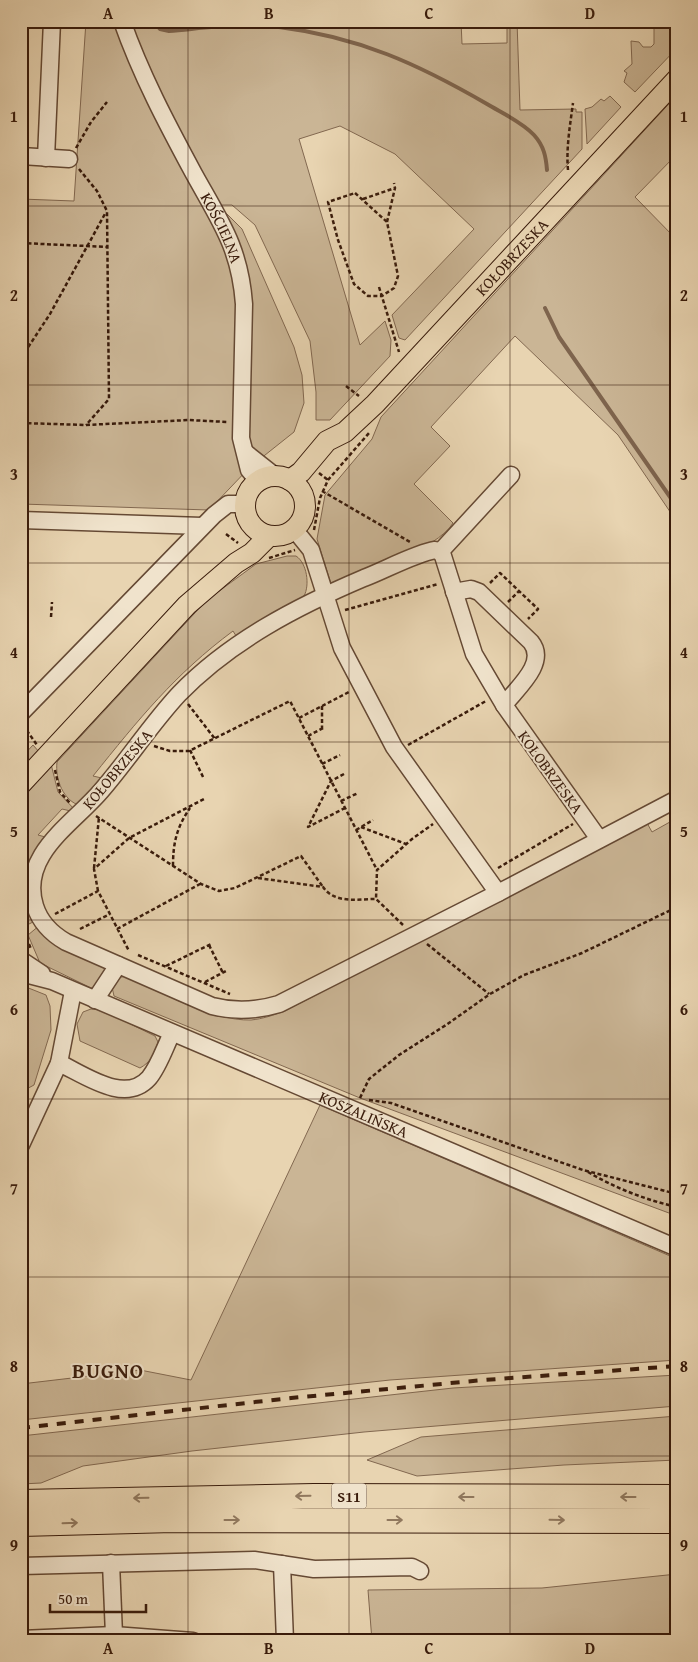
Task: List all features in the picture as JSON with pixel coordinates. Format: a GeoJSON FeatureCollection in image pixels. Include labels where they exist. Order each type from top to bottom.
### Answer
{"type":"FeatureCollection","features":[{"type":"Feature","properties":{"kind":"highway","name":"S11"},"geometry":{"type":"LineString","coordinates":[[21,1502],[314,1496],[677,1497]]}},
{"type":"Feature","properties":{"kind":"highway","name":"S11"},"geometry":{"type":"LineString","coordinates":[[21,1524],[173,1520],[677,1521]]}},
{"type":"Feature","properties":{"kind":"main road","name":"KOŁOBRZESKA"},"geometry":{"type":"LineString","coordinates":[[274,479],[301,472],[327,440],[345,432],[375,404],[677,79]]}},
{"type":"Feature","properties":{"kind":"main road","name":"KOŁOBRZESKA"},"geometry":{"type":"LineString","coordinates":[[313,493],[345,432]]}},
{"type":"Feature","properties":{"kind":"main road"},"geometry":{"type":"LineString","coordinates":[[274,479],[313,493],[304,514],[294,529],[278,536],[269,536],[259,532],[251,524],[245,511],[245,504],[251,488],[274,479]]}},
{"type":"Feature","properties":{"kind":"main road"},"geometry":{"type":"LineString","coordinates":[[236,563],[251,524]]}},
{"type":"Feature","properties":{"kind":"main road"},"geometry":{"type":"LineString","coordinates":[[21,784],[187,605],[236,563],[252,553],[269,536]]}},
{"type":"Feature","properties":{"kind":"street"},"geometry":{"type":"LineString","coordinates":[[46,158],[52,21]]}},
{"type":"Feature","properties":{"kind":"street","name":"KOŚCIELNA"},"geometry":{"type":"LineString","coordinates":[[122,21],[147,83],[195,176],[221,219],[239,267],[244,304],[241,438],[246,453],[274,479]]}},
{"type":"Feature","properties":{"kind":"street"},"geometry":{"type":"LineString","coordinates":[[21,156],[69,159]]}},
{"type":"Feature","properties":{"kind":"street"},"geometry":{"type":"LineString","coordinates":[[440,552],[511,476]]}},
{"type":"Feature","properties":{"kind":"street"},"geometry":{"type":"LineString","coordinates":[[21,713],[202,526],[228,504],[245,504]]}},
{"type":"Feature","properties":{"kind":"street"},"geometry":{"type":"LineString","coordinates":[[21,520],[202,526]]}},
{"type":"Feature","properties":{"kind":"street"},"geometry":{"type":"LineString","coordinates":[[294,529],[310,550],[342,648],[396,751],[498,893]]}},
{"type":"Feature","properties":{"kind":"street","name":"KOŁOBRZESKA"},"geometry":{"type":"LineString","coordinates":[[599,839],[500,700],[470,647],[440,552],[431,551],[324,595],[257,631],[186,687],[100,793],[48,846],[39,858],[32,888],[36,908],[42,920],[61,939],[118,966],[212,1006],[235,1010],[269,1007],[498,893],[677,799]]}},
{"type":"Feature","properties":{"kind":"street"},"geometry":{"type":"LineString","coordinates":[[452,586],[479,592],[531,642],[536,650],[535,664],[500,700]]}},
{"type":"Feature","properties":{"kind":"street","name":"KOSZALIŃSKA"},"geometry":{"type":"LineString","coordinates":[[21,960],[52,981],[73,991],[677,1248]]}},
{"type":"Feature","properties":{"kind":"street"},"geometry":{"type":"LineString","coordinates":[[95,1000],[118,966]]}},
{"type":"Feature","properties":{"kind":"street","name":"KOSZALIŃSKA"},"geometry":{"type":"LineString","coordinates":[[21,972],[52,981]]}},
{"type":"Feature","properties":{"kind":"street"},"geometry":{"type":"LineString","coordinates":[[21,1145],[59,1063],[73,991]]}},
{"type":"Feature","properties":{"kind":"street"},"geometry":{"type":"LineString","coordinates":[[59,1063],[120,1090],[136,1089],[150,1077],[172,1033]]}},
{"type":"Feature","properties":{"kind":"street"},"geometry":{"type":"LineString","coordinates":[[21,1566],[254,1560],[314,1568],[412,1566],[420,1571]]}},
{"type":"Feature","properties":{"kind":"street"},"geometry":{"type":"LineString","coordinates":[[111,1563],[114,1635]]}},
{"type":"Feature","properties":{"kind":"street"},"geometry":{"type":"LineString","coordinates":[[282,1564],[285,1641]]}},
{"type":"Feature","properties":{"kind":"street"},"geometry":{"type":"LineString","coordinates":[[21,1639],[114,1635],[193,1641]]}},
{"type":"Feature","properties":{"kind":"path"},"geometry":{"type":"LineString","coordinates":[[86,425],[109,398],[107,211],[86,175],[69,159],[91,122],[108,102]]}},
{"type":"Feature","properties":{"kind":"path"},"geometry":{"type":"LineString","coordinates":[[568,170],[566,150],[571,135],[573,104]]}},
{"type":"Feature","properties":{"kind":"path"},"geometry":{"type":"LineString","coordinates":[[387,222],[356,193],[328,202],[338,240],[354,284],[368,296],[382,296],[394,288],[398,276],[387,222],[395,188],[394,183]]}},
{"type":"Feature","properties":{"kind":"path"},"geometry":{"type":"LineString","coordinates":[[363,199],[395,188]]}},
{"type":"Feature","properties":{"kind":"path"},"geometry":{"type":"LineString","coordinates":[[21,358],[50,314],[107,211]]}},
{"type":"Feature","properties":{"kind":"path"},"geometry":{"type":"LineString","coordinates":[[21,243],[108,247]]}},
{"type":"Feature","properties":{"kind":"path"},"geometry":{"type":"LineString","coordinates":[[379,287],[399,352]]}},
{"type":"Feature","properties":{"kind":"path"},"geometry":{"type":"LineString","coordinates":[[346,386],[359,396]]}},
{"type":"Feature","properties":{"kind":"path"},"geometry":{"type":"LineString","coordinates":[[21,423],[86,425],[189,420],[231,422]]}},
{"type":"Feature","properties":{"kind":"path"},"geometry":{"type":"LineString","coordinates":[[313,493],[417,546],[420,555]]}},
{"type":"Feature","properties":{"kind":"path"},"geometry":{"type":"LineString","coordinates":[[484,589],[500,573],[538,609],[527,620]]}},
{"type":"Feature","properties":{"kind":"path"},"geometry":{"type":"LineString","coordinates":[[330,613],[452,586]]}},
{"type":"Feature","properties":{"kind":"path"},"geometry":{"type":"LineString","coordinates":[[503,607],[519,591]]}},
{"type":"Feature","properties":{"kind":"path"},"geometry":{"type":"LineString","coordinates":[[51,617],[52,602]]}},
{"type":"Feature","properties":{"kind":"path"},"geometry":{"type":"LineString","coordinates":[[298,718],[362,686]]}},
{"type":"Feature","properties":{"kind":"path"},"geometry":{"type":"LineString","coordinates":[[184,699],[215,739]]}},
{"type":"Feature","properties":{"kind":"path"},"geometry":{"type":"LineString","coordinates":[[396,751],[500,700]]}},
{"type":"Feature","properties":{"kind":"path"},"geometry":{"type":"LineString","coordinates":[[148,744],[170,751],[190,750],[290,701],[377,870],[376,899]]}},
{"type":"Feature","properties":{"kind":"path"},"geometry":{"type":"LineString","coordinates":[[308,736],[324,728],[322,706]]}},
{"type":"Feature","properties":{"kind":"path"},"geometry":{"type":"LineString","coordinates":[[21,722],[33,740]]}},
{"type":"Feature","properties":{"kind":"path"},"geometry":{"type":"LineString","coordinates":[[190,750],[204,779]]}},
{"type":"Feature","properties":{"kind":"path"},"geometry":{"type":"LineString","coordinates":[[322,764],[340,755]]}},
{"type":"Feature","properties":{"kind":"path"},"geometry":{"type":"LineString","coordinates":[[54,762],[60,792],[72,804]]}},
{"type":"Feature","properties":{"kind":"path"},"geometry":{"type":"LineString","coordinates":[[344,774],[331,781],[308,827],[345,808]]}},
{"type":"Feature","properties":{"kind":"path"},"geometry":{"type":"LineString","coordinates":[[342,801],[358,793]]}},
{"type":"Feature","properties":{"kind":"path"},"geometry":{"type":"LineString","coordinates":[[94,869],[129,838],[204,799]]}},
{"type":"Feature","properties":{"kind":"path"},"geometry":{"type":"LineString","coordinates":[[173,866],[174,841],[178,827],[190,806]]}},
{"type":"Feature","properties":{"kind":"path"},"geometry":{"type":"LineString","coordinates":[[90,812],[211,889],[226,891],[301,856],[331,896],[339,899],[376,899],[407,930]]}},
{"type":"Feature","properties":{"kind":"path"},"geometry":{"type":"LineString","coordinates":[[99,817],[94,869],[98,891],[129,951]]}},
{"type":"Feature","properties":{"kind":"path"},"geometry":{"type":"LineString","coordinates":[[490,872],[584,818]]}},
{"type":"Feature","properties":{"kind":"path"},"geometry":{"type":"LineString","coordinates":[[356,830],[374,820]]}},
{"type":"Feature","properties":{"kind":"path"},"geometry":{"type":"LineString","coordinates":[[377,870],[406,844],[438,820]]}},
{"type":"Feature","properties":{"kind":"path"},"geometry":{"type":"LineString","coordinates":[[361,827],[406,844]]}},
{"type":"Feature","properties":{"kind":"path"},"geometry":{"type":"LineString","coordinates":[[256,878],[323,886]]}},
{"type":"Feature","properties":{"kind":"path"},"geometry":{"type":"LineString","coordinates":[[117,928],[201,884]]}},
{"type":"Feature","properties":{"kind":"path"},"geometry":{"type":"LineString","coordinates":[[50,917],[98,891]]}},
{"type":"Feature","properties":{"kind":"path"},"geometry":{"type":"LineString","coordinates":[[360,1098],[369,1079],[399,1055],[446,1026],[490,994],[524,974],[582,953],[677,907]]}},
{"type":"Feature","properties":{"kind":"path"},"geometry":{"type":"LineString","coordinates":[[80,929],[110,914]]}},
{"type":"Feature","properties":{"kind":"path"},"geometry":{"type":"LineString","coordinates":[[421,939],[490,994]]}},
{"type":"Feature","properties":{"kind":"path"},"geometry":{"type":"LineString","coordinates":[[166,966],[210,944],[225,972],[205,982]]}},
{"type":"Feature","properties":{"kind":"path"},"geometry":{"type":"LineString","coordinates":[[138,955],[237,997]]}},
{"type":"Feature","properties":{"kind":"path"},"geometry":{"type":"LineString","coordinates":[[352,1095],[391,1103],[583,1170],[677,1194]]}},
{"type":"Feature","properties":{"kind":"path"},"geometry":{"type":"LineString","coordinates":[[583,1170],[609,1184],[661,1204],[677,1207]]}},
{"type":"Feature","properties":{"kind":"shaded area"},"geometry":{"type":"Polygon","coordinates":[[[86,21],[461,21],[462,44],[507,43],[507,21],[517,21],[520,110],[576,109],[576,112],[582,112],[582,149],[405,340],[399,338],[392,315],[474,229],[395,154],[340,126],[299,139],[360,345],[385,321],[391,340],[390,356],[330,420],[316,420],[316,392],[310,341],[255,225],[232,205],[207,205],[227,214],[242,229],[294,347],[302,375],[304,403],[294,432],[250,467],[209,510],[21,504],[21,199],[74,201],[86,21]]]}},
{"type":"Feature","properties":{"kind":"shaded area"},"geometry":{"type":"Polygon","coordinates":[[[654,21],[677,21],[677,48],[635,92],[624,82],[627,73],[624,71],[632,64],[631,41],[639,42],[643,47],[651,47],[654,44],[654,21]]]}},
{"type":"Feature","properties":{"kind":"shaded area"},"geometry":{"type":"Polygon","coordinates":[[[677,95],[677,154],[635,197],[677,240],[677,522],[618,435],[515,336],[431,427],[450,446],[414,484],[453,523],[444,533],[416,551],[332,587],[317,539],[325,495],[372,439],[381,417],[677,95]]]}},
{"type":"Feature","properties":{"kind":"shaded area"},"geometry":{"type":"Polygon","coordinates":[[[610,96],[621,107],[587,144],[585,109],[592,107],[601,99],[604,101],[610,96]]]}},
{"type":"Feature","properties":{"kind":"shaded area"},"geometry":{"type":"Polygon","coordinates":[[[287,556],[296,556],[303,564],[307,580],[304,596],[238,639],[233,631],[212,647],[158,699],[93,776],[106,779],[81,806],[69,799],[59,782],[57,762],[207,600],[256,564],[287,556]]]}},
{"type":"Feature","properties":{"kind":"shaded area"},"geometry":{"type":"Polygon","coordinates":[[[33,745],[40,753],[21,773],[21,758],[33,745]]]}},
{"type":"Feature","properties":{"kind":"shaded area"},"geometry":{"type":"Polygon","coordinates":[[[51,764],[58,792],[76,811],[62,809],[38,835],[49,838],[39,850],[37,920],[21,927],[21,799],[51,764]]]}},
{"type":"Feature","properties":{"kind":"shaded area"},"geometry":{"type":"Polygon","coordinates":[[[677,818],[677,1216],[360,1098],[114,996],[112,987],[117,978],[126,976],[203,1011],[220,1016],[251,1020],[285,1011],[647,823],[652,832],[677,818]]]}},
{"type":"Feature","properties":{"kind":"shaded area"},"geometry":{"type":"Polygon","coordinates":[[[40,925],[105,968],[95,987],[91,988],[40,963],[28,935],[40,925]]]}},
{"type":"Feature","properties":{"kind":"shaded area"},"geometry":{"type":"Polygon","coordinates":[[[21,985],[46,995],[50,1006],[51,1030],[34,1085],[21,1092],[21,985]]]}},
{"type":"Feature","properties":{"kind":"shaded area"},"geometry":{"type":"Polygon","coordinates":[[[91,1009],[102,1010],[155,1036],[158,1042],[153,1054],[144,1066],[140,1068],[80,1041],[77,1024],[83,1012],[91,1009]]]}},
{"type":"Feature","properties":{"kind":"shaded area"},"geometry":{"type":"Polygon","coordinates":[[[320,1105],[677,1259],[677,1360],[390,1380],[21,1420],[21,1384],[140,1370],[191,1380],[320,1105]]]}},
{"type":"Feature","properties":{"kind":"shaded area"},"geometry":{"type":"Polygon","coordinates":[[[677,1375],[677,1406],[364,1432],[192,1451],[83,1466],[41,1483],[21,1484],[21,1436],[453,1388],[677,1375]]]}},
{"type":"Feature","properties":{"kind":"shaded area"},"geometry":{"type":"Polygon","coordinates":[[[677,1416],[677,1460],[564,1465],[417,1476],[367,1460],[421,1437],[677,1416]]]}},
{"type":"Feature","properties":{"kind":"shaded area"},"geometry":{"type":"Polygon","coordinates":[[[677,1574],[677,1641],[372,1641],[368,1590],[542,1588],[677,1574]]]}},
{"type":"Feature","properties":{"kind":"waterway"},"geometry":{"type":"LineString","coordinates":[[153,21],[160,29],[169,31],[238,25],[279,27],[336,38],[387,54],[437,76],[524,126],[540,143],[545,156],[547,170]]}},
{"type":"Feature","properties":{"kind":"waterway"},"geometry":{"type":"LineString","coordinates":[[545,308],[559,337],[677,507]]}},
{"type":"Feature","properties":{"kind":"railway"},"geometry":{"type":"LineString","coordinates":[[21,1428],[291,1398],[484,1380],[677,1366]]}},
{"type":"Feature","properties":{"kind":"district","name":"BUGNO"},"geometry":{"type":"Point","coordinates":[108,1370]}}]}
